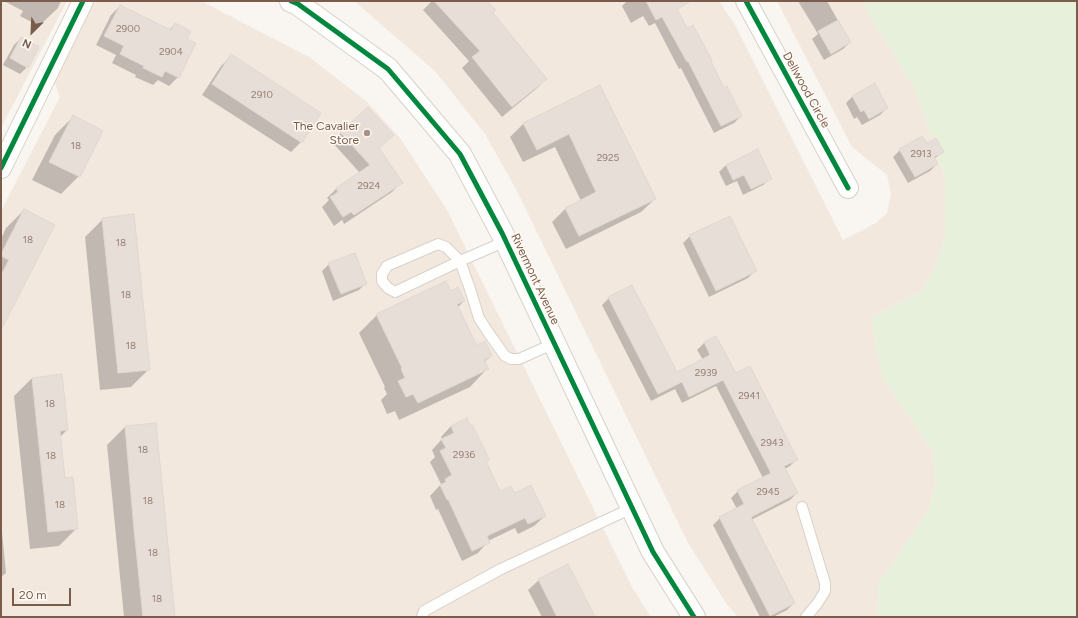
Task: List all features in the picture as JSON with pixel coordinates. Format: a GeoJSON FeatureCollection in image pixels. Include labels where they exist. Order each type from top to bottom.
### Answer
{"type":"FeatureCollection","features":[{"type":"Feature","properties":{"kind":"main road","name":"Rivermont Avenue"},"geometry":{"type":"LineString","coordinates":[[296,2],[388,69],[460,154],[506,241],[653,552],[694,617]]}},
{"type":"Feature","properties":{"kind":"street"},"geometry":{"type":"LineString","coordinates":[[1,168],[82,1]]}},
{"type":"Feature","properties":{"kind":"street","name":"Dellwood Circle"},"geometry":{"type":"LineString","coordinates":[[746,1],[848,188]]}},
{"type":"Feature","properties":{"kind":"lane"},"geometry":{"type":"LineString","coordinates":[[506,241],[460,261],[395,292],[388,288],[382,281],[382,274],[387,266],[438,244],[446,247],[460,261],[480,318],[505,356],[511,359],[519,359],[555,343]]}},
{"type":"Feature","properties":{"kind":"lane"},"geometry":{"type":"LineString","coordinates":[[802,507],[825,583],[825,591],[817,604],[806,617]]}},
{"type":"Feature","properties":{"kind":"lane"},"geometry":{"type":"LineString","coordinates":[[422,617],[424,611],[501,569],[632,508]]}},
{"type":"Feature","properties":{"kind":"shaded area"},"geometry":{"type":"Polygon","coordinates":[[[1,1],[67,1],[1,128],[1,1]]]}},
{"type":"Feature","properties":{"kind":"shaded area"},"geometry":{"type":"Polygon","coordinates":[[[95,1],[201,1],[309,57],[366,101],[400,138],[447,210],[632,587],[651,617],[1,617],[1,211],[60,97],[53,77],[95,1]]]}},
{"type":"Feature","properties":{"kind":"shaded area"},"geometry":{"type":"Polygon","coordinates":[[[354,1],[719,1],[735,25],[843,240],[876,223],[887,213],[891,194],[887,175],[852,147],[777,1],[861,1],[915,89],[945,178],[945,236],[936,267],[922,291],[871,318],[882,376],[933,452],[936,481],[929,510],[879,583],[877,617],[738,617],[726,603],[688,543],[516,189],[485,134],[435,71],[354,1]]]}},
{"type":"Feature","properties":{"kind":"green space"},"geometry":{"type":"Polygon","coordinates":[[[861,1],[1077,1],[1077,617],[877,617],[879,583],[929,510],[936,481],[933,452],[882,376],[871,318],[922,291],[936,267],[945,236],[945,178],[915,89],[861,1]]]}},
{"type":"Feature","properties":{"kind":"building"},"geometry":{"type":"Polygon","coordinates":[[[434,1],[487,1],[496,10],[493,13],[547,79],[512,107],[472,57],[480,51],[434,1]]]}},
{"type":"Feature","properties":{"kind":"building"},"geometry":{"type":"Polygon","coordinates":[[[646,1],[691,1],[677,9],[687,28],[693,25],[712,60],[711,61],[724,88],[727,86],[742,116],[721,126],[688,61],[687,62],[662,17],[656,20],[646,1]]]}},
{"type":"Feature","properties":{"kind":"building"},"geometry":{"type":"Polygon","coordinates":[[[120,5],[171,30],[175,23],[191,31],[187,39],[196,43],[179,78],[165,71],[162,77],[143,68],[144,66],[120,54],[124,46],[104,36],[120,5]]]}},
{"type":"Feature","properties":{"kind":"building"},"geometry":{"type":"Polygon","coordinates":[[[838,20],[851,42],[831,54],[818,31],[838,20]]]}},
{"type":"Feature","properties":{"kind":"building"},"geometry":{"type":"Polygon","coordinates":[[[21,37],[39,47],[28,68],[10,58],[21,37]]]}},
{"type":"Feature","properties":{"kind":"building"},"geometry":{"type":"Polygon","coordinates":[[[231,54],[321,113],[302,143],[212,84],[231,54]]]}},
{"type":"Feature","properties":{"kind":"building"},"geometry":{"type":"Polygon","coordinates":[[[875,83],[888,108],[869,119],[864,110],[861,112],[852,96],[875,83]]]}},
{"type":"Feature","properties":{"kind":"building"},"geometry":{"type":"Polygon","coordinates":[[[600,85],[656,199],[579,236],[565,208],[596,192],[569,134],[537,150],[523,123],[600,85]]]}},
{"type":"Feature","properties":{"kind":"building"},"geometry":{"type":"Polygon","coordinates":[[[368,107],[394,135],[379,148],[403,183],[354,215],[351,212],[343,217],[330,197],[338,192],[336,188],[370,165],[340,132],[368,107]]]}},
{"type":"Feature","properties":{"kind":"building"},"geometry":{"type":"Polygon","coordinates":[[[73,115],[103,131],[80,177],[49,162],[73,115]]]}},
{"type":"Feature","properties":{"kind":"building"},"geometry":{"type":"Polygon","coordinates":[[[922,136],[927,143],[936,138],[944,152],[934,157],[938,164],[915,177],[899,149],[922,136]]]}},
{"type":"Feature","properties":{"kind":"building"},"geometry":{"type":"Polygon","coordinates":[[[758,149],[772,179],[751,189],[744,175],[733,180],[726,165],[758,149]]]}},
{"type":"Feature","properties":{"kind":"building"},"geometry":{"type":"Polygon","coordinates":[[[24,209],[55,225],[1,330],[1,275],[9,260],[1,256],[1,254],[24,209]]]}},
{"type":"Feature","properties":{"kind":"building"},"geometry":{"type":"Polygon","coordinates":[[[134,214],[150,370],[118,373],[102,218],[134,214]]]}},
{"type":"Feature","properties":{"kind":"building"},"geometry":{"type":"Polygon","coordinates":[[[730,216],[757,271],[716,291],[689,235],[730,216]]]}},
{"type":"Feature","properties":{"kind":"building"},"geometry":{"type":"Polygon","coordinates":[[[355,253],[367,284],[341,294],[328,263],[355,253]]]}},
{"type":"Feature","properties":{"kind":"building"},"geometry":{"type":"Polygon","coordinates":[[[446,281],[451,291],[458,287],[465,301],[457,304],[472,336],[477,345],[485,341],[492,356],[484,360],[489,369],[418,403],[413,394],[406,397],[398,381],[405,378],[401,369],[402,368],[376,314],[446,281]]]}},
{"type":"Feature","properties":{"kind":"building"},"geometry":{"type":"Polygon","coordinates":[[[632,285],[677,372],[710,355],[704,342],[716,336],[736,373],[750,366],[798,460],[784,466],[798,493],[751,517],[795,603],[770,616],[719,517],[744,504],[737,490],[771,473],[723,380],[689,397],[682,382],[658,394],[608,297],[632,285]]]}},
{"type":"Feature","properties":{"kind":"building"},"geometry":{"type":"Polygon","coordinates":[[[62,374],[68,430],[60,431],[65,478],[73,477],[78,529],[48,532],[32,378],[62,374]]]}},
{"type":"Feature","properties":{"kind":"building"},"geometry":{"type":"Polygon","coordinates":[[[467,418],[470,425],[472,424],[484,448],[489,460],[486,461],[500,491],[511,486],[515,493],[531,485],[546,516],[528,524],[525,518],[487,536],[490,543],[472,551],[440,485],[446,482],[445,479],[452,475],[440,451],[446,448],[441,439],[454,433],[451,426],[467,418]]]}},
{"type":"Feature","properties":{"kind":"building"},"geometry":{"type":"Polygon","coordinates":[[[156,423],[175,617],[143,617],[134,529],[125,426],[156,423]]]}},
{"type":"Feature","properties":{"kind":"building"},"geometry":{"type":"Polygon","coordinates":[[[568,564],[595,617],[557,617],[538,579],[568,564]]]}},
{"type":"Feature","properties":{"kind":"cycle path"},"geometry":{"type":"LineString","coordinates":[[1,168],[83,1]]}},
{"type":"Feature","properties":{"kind":"cycle path"},"geometry":{"type":"LineString","coordinates":[[291,1],[298,4],[388,69],[460,154],[502,233],[653,552],[694,617]]}},
{"type":"Feature","properties":{"kind":"cycle path"},"geometry":{"type":"LineString","coordinates":[[746,1],[848,188]]}},
{"type":"Feature","properties":{"kind":"place","name":"The Cavalier Store"},"geometry":{"type":"Point","coordinates":[367,133]}}]}
